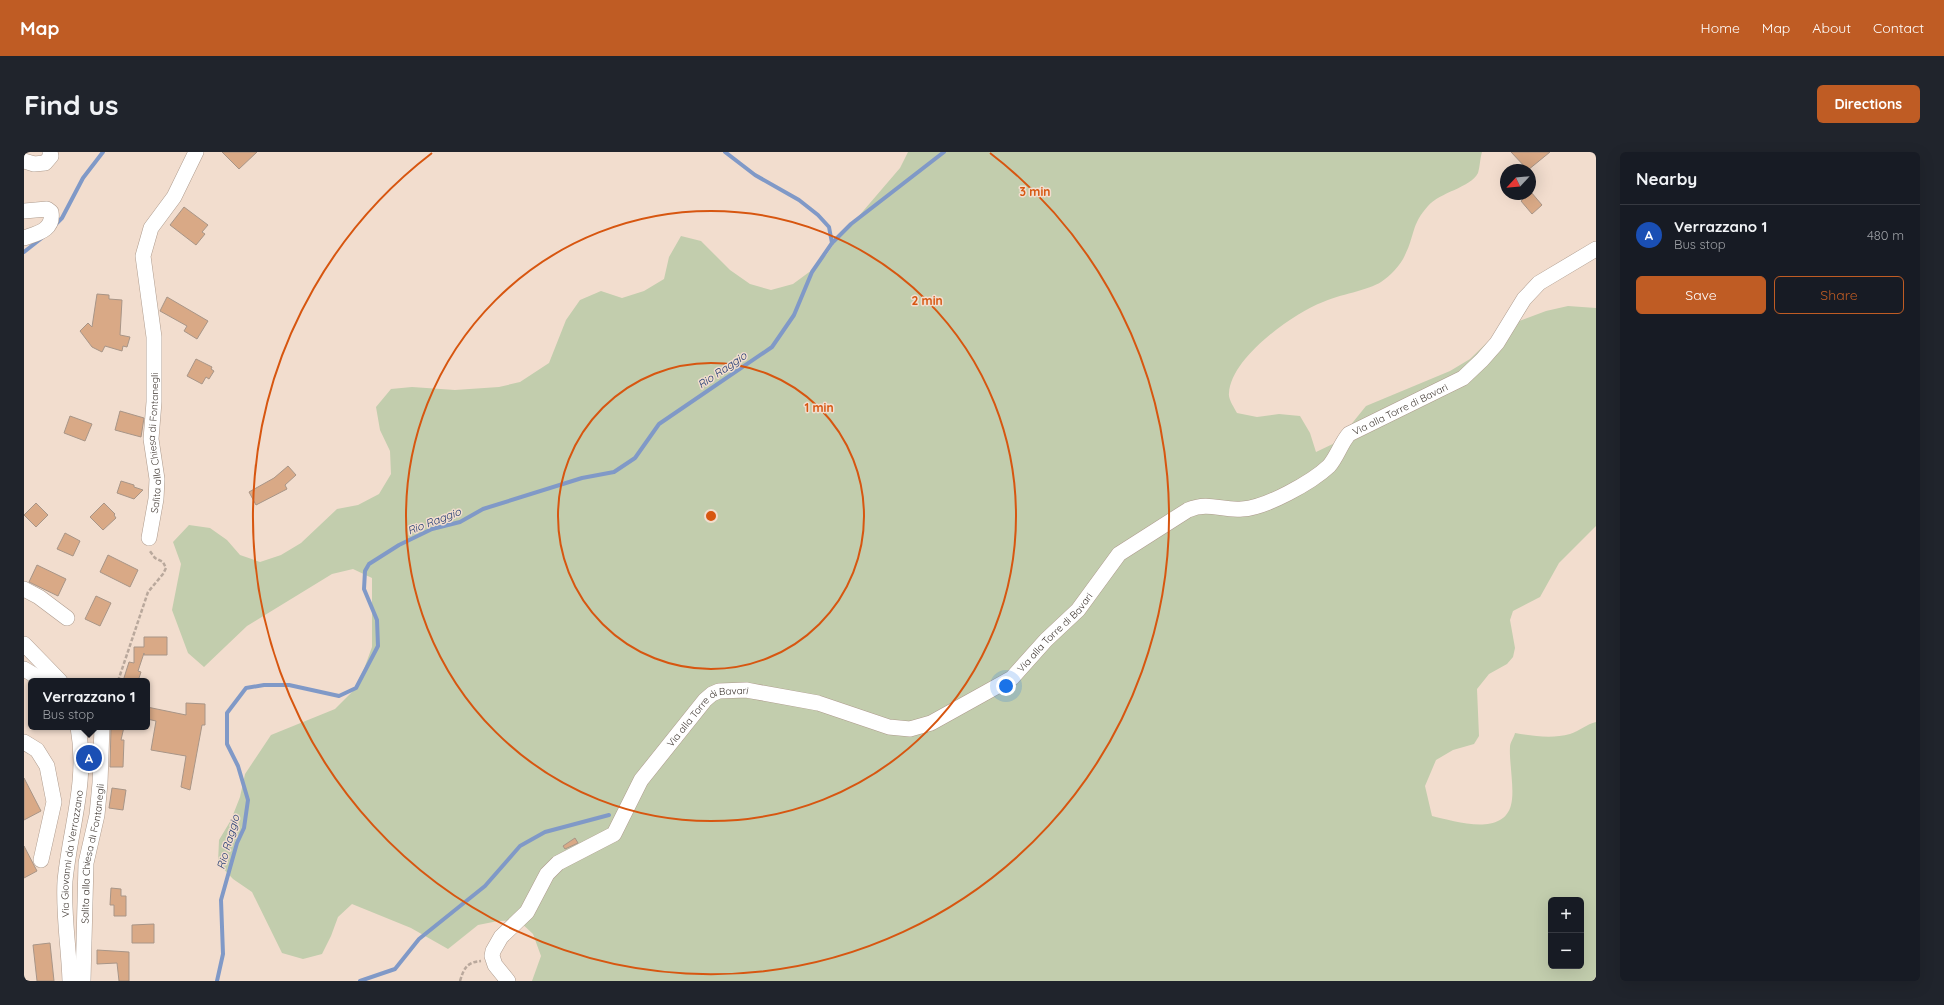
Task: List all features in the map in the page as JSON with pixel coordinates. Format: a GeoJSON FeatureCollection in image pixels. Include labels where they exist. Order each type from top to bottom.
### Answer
{"type":"FeatureCollection","features":[{"type":"Feature","properties":{"kind":"street"},"geometry":{"type":"LineString","coordinates":[[24,161],[34,164],[45,163],[50,156],[50,152]]}},
{"type":"Feature","properties":{"kind":"street","name":"Salita alla Chiesa di Fontanegli"},"geometry":{"type":"LineString","coordinates":[[149,538],[156,499],[157,480],[151,439],[154,402],[154,337],[143,256],[151,228],[174,197],[196,152]]}},
{"type":"Feature","properties":{"kind":"street"},"geometry":{"type":"LineString","coordinates":[[24,211],[46,209],[51,212],[53,219],[51,225],[46,229],[24,238]]}},
{"type":"Feature","properties":{"kind":"street","name":"Via alla Torre di Bavari"},"geometry":{"type":"LineString","coordinates":[[493,951],[501,937],[527,912],[547,874],[558,863],[614,834],[641,780],[705,700],[712,694],[732,689],[746,690],[818,703],[889,728],[910,729],[931,723],[1012,678],[1046,640],[1078,610],[1120,554],[1188,510],[1199,506],[1243,509],[1286,496],[1330,465],[1349,434],[1463,378],[1497,343],[1524,299],[1539,283],[1596,249]]}},
{"type":"Feature","properties":{"kind":"street"},"geometry":{"type":"LineString","coordinates":[[24,589],[39,597],[67,618]]}},
{"type":"Feature","properties":{"kind":"street"},"geometry":{"type":"LineString","coordinates":[[24,644],[57,678]]}},
{"type":"Feature","properties":{"kind":"street"},"geometry":{"type":"LineString","coordinates":[[24,669],[39,678]]}},
{"type":"Feature","properties":{"kind":"street","name":"Via Giovanni da Verrazzano"},"geometry":{"type":"LineString","coordinates":[[70,981],[65,883],[67,864],[77,814],[81,772],[78,730]]}},
{"type":"Feature","properties":{"kind":"street","name":"Salita alla Chiesa di Fontanegli"},"geometry":{"type":"LineString","coordinates":[[83,981],[86,863],[97,815],[102,730]]}},
{"type":"Feature","properties":{"kind":"street"},"geometry":{"type":"LineString","coordinates":[[24,742],[37,750],[47,766],[54,802],[41,860]]}},
{"type":"Feature","properties":{"kind":"street"},"geometry":{"type":"LineString","coordinates":[[493,951],[495,965],[508,981]]}},
{"type":"Feature","properties":{"kind":"path"},"geometry":{"type":"LineString","coordinates":[[119,678],[148,592],[166,568],[163,562],[155,558],[150,553],[147,546],[149,538]]}},
{"type":"Feature","properties":{"kind":"path"},"geometry":{"type":"LineString","coordinates":[[460,981],[465,966],[474,961],[482,960],[493,951]]}},
{"type":"Feature","properties":{"kind":"green space"},"geometry":{"type":"Polygon","coordinates":[[[908,152],[1482,152],[1478,173],[1474,178],[1468,183],[1433,201],[1428,206],[1416,225],[1403,259],[1384,280],[1376,285],[1329,299],[1296,316],[1280,327],[1251,352],[1240,366],[1232,380],[1229,395],[1237,413],[1257,417],[1279,414],[1300,416],[1310,433],[1316,452],[1337,442],[1366,406],[1450,371],[1470,359],[1503,327],[1546,311],[1568,306],[1596,308],[1596,526],[1559,563],[1540,597],[1513,611],[1510,620],[1515,648],[1513,657],[1507,664],[1489,674],[1477,689],[1479,736],[1474,744],[1453,750],[1436,760],[1425,786],[1432,816],[1452,821],[1477,824],[1488,824],[1498,821],[1506,815],[1511,805],[1512,792],[1510,747],[1515,733],[1542,736],[1563,736],[1596,722],[1596,981],[532,981],[541,956],[533,934],[518,920],[498,921],[478,925],[448,949],[411,928],[352,904],[338,917],[322,954],[303,959],[282,953],[252,892],[233,879],[218,863],[219,840],[231,820],[240,797],[245,774],[271,735],[335,709],[353,691],[364,669],[372,647],[372,578],[353,569],[332,574],[247,626],[204,667],[188,653],[172,610],[181,564],[173,542],[189,525],[210,528],[227,540],[240,555],[260,562],[281,555],[301,543],[337,509],[358,505],[379,494],[391,474],[390,451],[380,430],[376,407],[391,389],[412,387],[455,390],[499,387],[520,382],[549,363],[566,320],[580,300],[601,291],[622,298],[644,291],[664,279],[669,257],[681,236],[701,241],[730,270],[750,284],[771,290],[793,284],[812,270],[827,254],[840,235],[858,217],[900,168],[908,152]]]}},
{"type":"Feature","properties":{"kind":"building"},"geometry":{"type":"Polygon","coordinates":[[[222,152],[257,152],[239,169],[222,152]]]}},
{"type":"Feature","properties":{"kind":"building"},"geometry":{"type":"Polygon","coordinates":[[[1511,152],[1550,152],[1535,164],[1522,164],[1511,152]]]}},
{"type":"Feature","properties":{"kind":"building"},"geometry":{"type":"Polygon","coordinates":[[[1536,198],[1542,205],[1532,214],[1521,201],[1536,200],[1536,198]]]}},
{"type":"Feature","properties":{"kind":"building"},"geometry":{"type":"Polygon","coordinates":[[[184,207],[208,225],[202,232],[205,234],[196,245],[170,225],[184,207]]]}},
{"type":"Feature","properties":{"kind":"building"},"geometry":{"type":"Polygon","coordinates":[[[97,294],[109,295],[109,299],[122,300],[120,335],[130,337],[127,347],[123,346],[122,351],[105,346],[102,352],[92,347],[80,331],[88,323],[92,327],[97,294]]]}},
{"type":"Feature","properties":{"kind":"building"},"geometry":{"type":"Polygon","coordinates":[[[167,297],[208,321],[197,339],[184,331],[187,326],[160,311],[167,297]]]}},
{"type":"Feature","properties":{"kind":"building"},"geometry":{"type":"Polygon","coordinates":[[[196,359],[212,367],[211,369],[214,371],[209,379],[206,377],[202,384],[187,376],[196,359]]]}},
{"type":"Feature","properties":{"kind":"building"},"geometry":{"type":"Polygon","coordinates":[[[120,411],[144,418],[141,437],[115,430],[120,411]]]}},
{"type":"Feature","properties":{"kind":"building"},"geometry":{"type":"Polygon","coordinates":[[[70,416],[92,424],[85,441],[64,433],[70,416]]]}},
{"type":"Feature","properties":{"kind":"building"},"geometry":{"type":"Polygon","coordinates":[[[288,466],[296,475],[285,485],[287,489],[256,505],[249,492],[274,478],[288,466]]]}},
{"type":"Feature","properties":{"kind":"building"},"geometry":{"type":"Polygon","coordinates":[[[121,481],[134,485],[134,487],[143,490],[134,499],[117,493],[121,481]]]}},
{"type":"Feature","properties":{"kind":"building"},"geometry":{"type":"Polygon","coordinates":[[[36,503],[48,515],[36,527],[24,515],[36,503]]]}},
{"type":"Feature","properties":{"kind":"building"},"geometry":{"type":"Polygon","coordinates":[[[104,503],[115,514],[114,515],[116,518],[103,530],[90,517],[104,503]]]}},
{"type":"Feature","properties":{"kind":"building"},"geometry":{"type":"Polygon","coordinates":[[[65,533],[80,541],[73,556],[57,549],[65,533]]]}},
{"type":"Feature","properties":{"kind":"building"},"geometry":{"type":"Polygon","coordinates":[[[108,555],[138,570],[130,587],[100,572],[108,555]]]}},
{"type":"Feature","properties":{"kind":"building"},"geometry":{"type":"Polygon","coordinates":[[[37,565],[66,579],[58,596],[29,582],[37,565]]]}},
{"type":"Feature","properties":{"kind":"building"},"geometry":{"type":"Polygon","coordinates":[[[96,596],[111,603],[100,626],[85,619],[96,596]]]}},
{"type":"Feature","properties":{"kind":"building"},"geometry":{"type":"Polygon","coordinates":[[[144,637],[167,637],[167,655],[144,655],[144,653],[138,671],[141,672],[139,678],[124,678],[129,662],[134,663],[134,647],[144,647],[144,637]]]}},
{"type":"Feature","properties":{"kind":"building"},"geometry":{"type":"Polygon","coordinates":[[[186,703],[205,704],[205,725],[202,725],[190,790],[181,787],[186,756],[151,750],[156,721],[150,720],[150,708],[186,715],[186,703]]]}},
{"type":"Feature","properties":{"kind":"building"},"geometry":{"type":"Polygon","coordinates":[[[111,730],[123,730],[121,740],[124,740],[123,767],[110,767],[111,730]]]}},
{"type":"Feature","properties":{"kind":"building"},"geometry":{"type":"Polygon","coordinates":[[[24,778],[41,811],[24,820],[24,778]]]}},
{"type":"Feature","properties":{"kind":"building"},"geometry":{"type":"Polygon","coordinates":[[[112,788],[126,790],[123,810],[109,808],[112,788]]]}},
{"type":"Feature","properties":{"kind":"building"},"geometry":{"type":"Polygon","coordinates":[[[575,838],[578,843],[565,849],[563,846],[575,838]]]}},
{"type":"Feature","properties":{"kind":"building"},"geometry":{"type":"Polygon","coordinates":[[[24,846],[37,871],[24,878],[24,846]]]}},
{"type":"Feature","properties":{"kind":"building"},"geometry":{"type":"Polygon","coordinates":[[[111,888],[121,889],[121,896],[126,896],[126,916],[114,916],[114,905],[110,905],[111,888]]]}},
{"type":"Feature","properties":{"kind":"building"},"geometry":{"type":"Polygon","coordinates":[[[154,924],[154,943],[132,943],[132,925],[154,924]]]}},
{"type":"Feature","properties":{"kind":"building"},"geometry":{"type":"Polygon","coordinates":[[[50,943],[54,981],[37,981],[33,945],[50,943]]]}},
{"type":"Feature","properties":{"kind":"building"},"geometry":{"type":"Polygon","coordinates":[[[97,950],[129,952],[129,981],[119,981],[117,963],[97,964],[97,950]]]}},
{"type":"Feature","properties":{"kind":"waterway"},"geometry":{"type":"LineString","coordinates":[[55,225],[62,218],[83,178],[103,152]]}},
{"type":"Feature","properties":{"kind":"waterway"},"geometry":{"type":"LineString","coordinates":[[725,152],[755,175],[799,200],[818,215],[829,227],[832,243]]}},
{"type":"Feature","properties":{"kind":"waterway","name":"Rio Raggio"},"geometry":{"type":"LineString","coordinates":[[217,981],[223,954],[221,900],[237,843],[244,828],[248,800],[238,766],[227,744],[227,713],[246,688],[264,685],[289,685],[339,696],[356,688],[378,646],[377,620],[364,589],[365,571],[369,564],[399,545],[432,529],[460,522],[483,509],[582,478],[614,472],[635,458],[659,424],[772,347],[794,315],[812,272],[832,243],[851,224],[944,152]]}},
{"type":"Feature","properties":{"kind":"waterway"},"geometry":{"type":"LineString","coordinates":[[24,252],[43,237]]}},
{"type":"Feature","properties":{"kind":"waterway"},"geometry":{"type":"LineString","coordinates":[[360,981],[395,969],[419,939],[485,886],[520,846],[545,832],[609,815]]}},
{"type":"Feature","properties":{"kind":"place","name":"Verrazzano 1"},"geometry":{"type":"Point","coordinates":[89,758]}}]}
